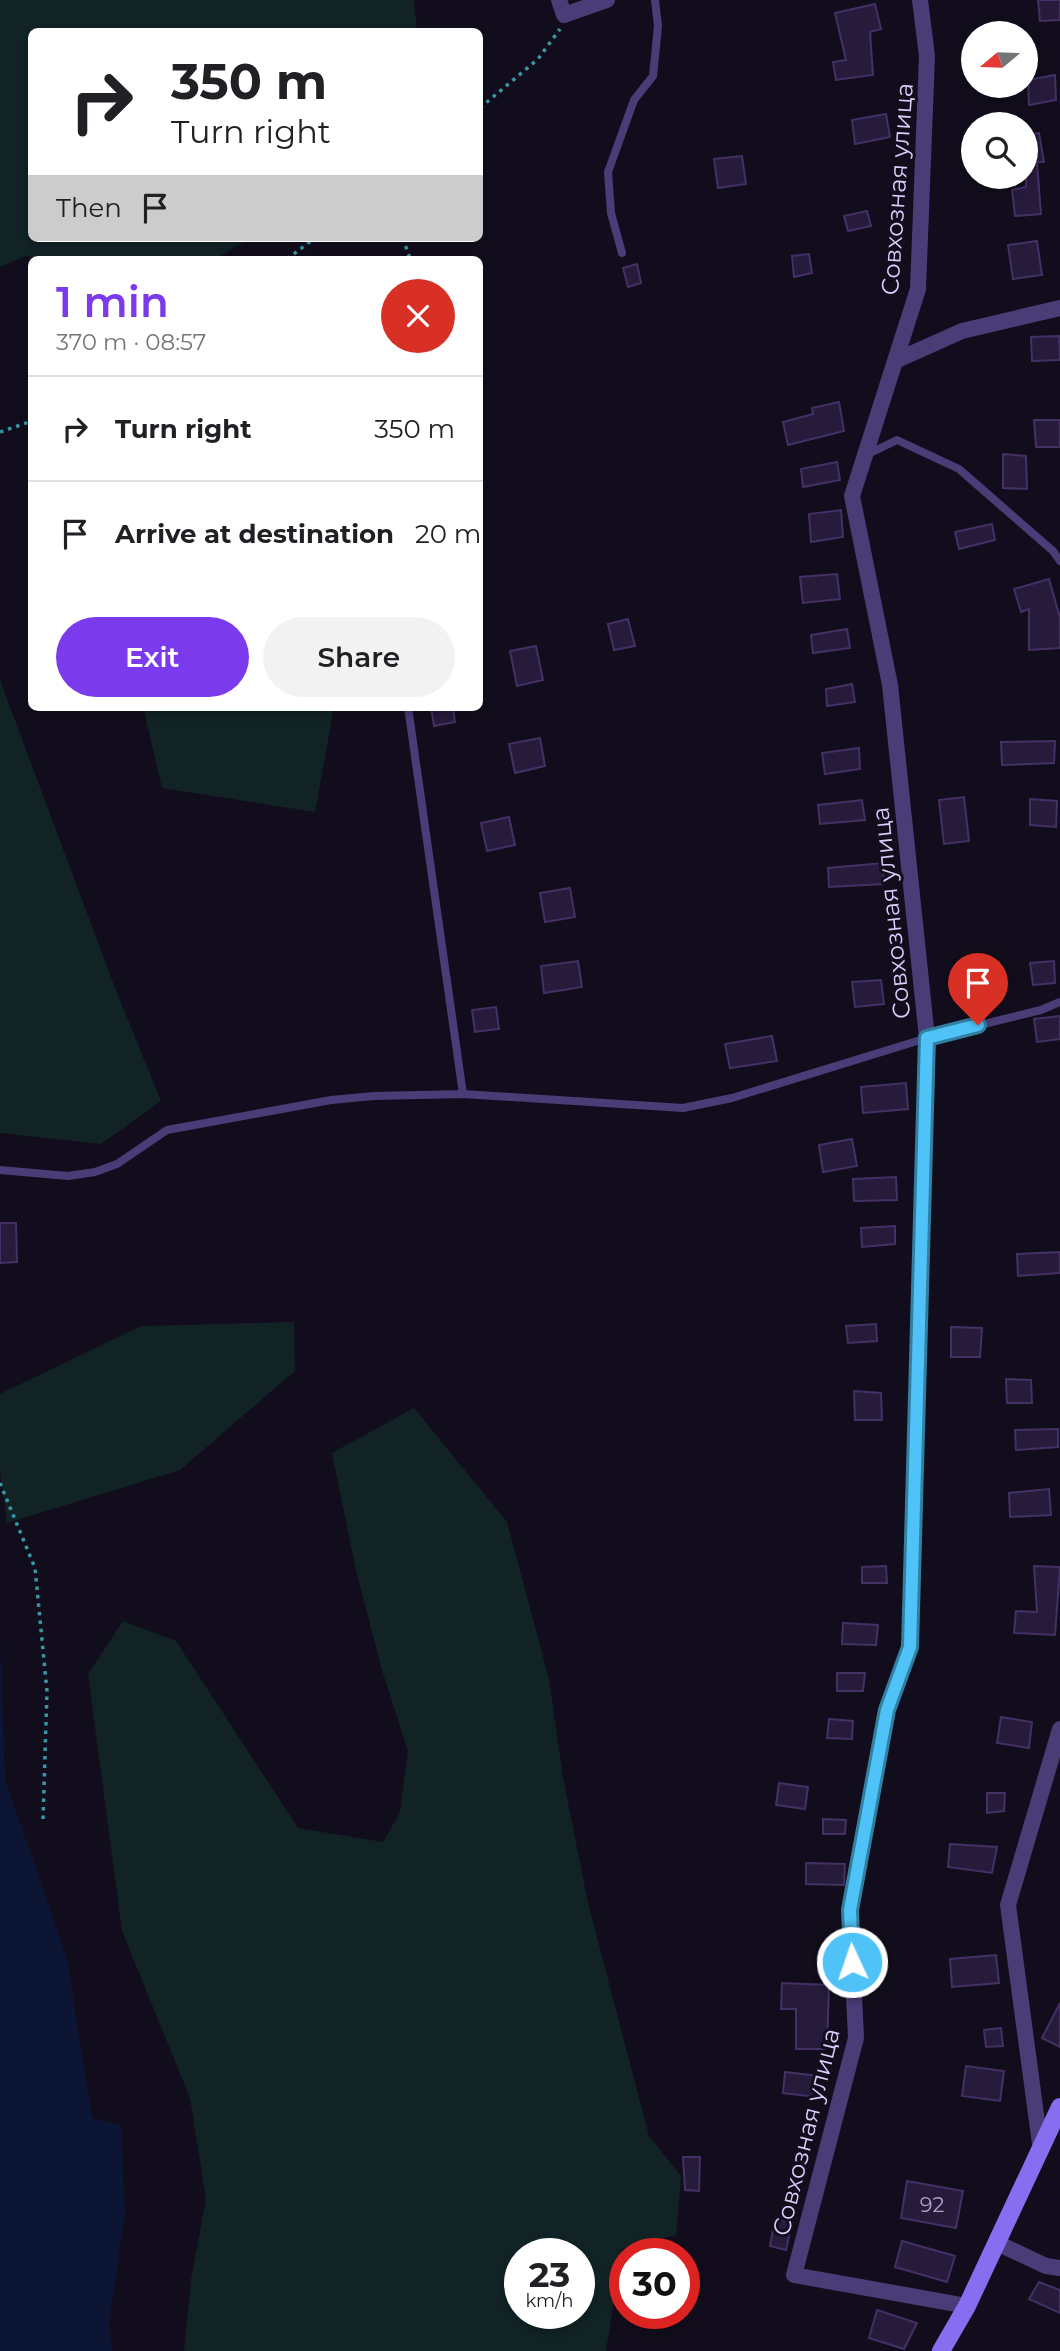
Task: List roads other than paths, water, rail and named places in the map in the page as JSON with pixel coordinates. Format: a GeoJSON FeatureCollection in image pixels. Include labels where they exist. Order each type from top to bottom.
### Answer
{"type":"FeatureCollection","features":[{"type":"Feature","properties":{"kind":"street"},"geometry":{"type":"LineString","coordinates":[[561,7],[607,0]]}},
{"type":"Feature","properties":{"kind":"street","name":"Совхозная улица"},"geometry":{"type":"LineString","coordinates":[[920,0],[928,56],[918,289],[852,496],[890,685],[927,1038],[910,1647],[887,1710],[850,1910],[856,2038],[794,2275],[967,2306]]}},
{"type":"Feature","properties":{"kind":"street"},"geometry":{"type":"LineString","coordinates":[[895,361],[962,331],[1060,308]]}},
{"type":"Feature","properties":{"kind":"street"},"geometry":{"type":"LineString","coordinates":[[1040,2144],[1007,1905],[1060,1729]]}},
{"type":"Feature","properties":{"kind":"street"},"geometry":{"type":"LineString","coordinates":[[941,2351],[967,2306],[1040,2144],[1060,2106]]}},
{"type":"Feature","properties":{"kind":"street"},"geometry":{"type":"LineString","coordinates":[[997,2244],[1046,2266],[1060,2268]]}},
{"type":"Feature","properties":{"kind":"lane"},"geometry":{"type":"LineString","coordinates":[[622,253],[611,213],[608,172],[634,100],[653,76],[658,26],[655,0]]}},
{"type":"Feature","properties":{"kind":"lane"},"geometry":{"type":"LineString","coordinates":[[865,456],[897,440],[959,469],[1044,542],[1060,561]]}},
{"type":"Feature","properties":{"kind":"lane"},"geometry":{"type":"LineString","coordinates":[[409,711],[463,1094]]}},
{"type":"Feature","properties":{"kind":"lane"},"geometry":{"type":"LineString","coordinates":[[0,1170],[68,1176],[95,1172],[117,1164],[167,1130],[331,1100],[374,1096],[463,1094],[683,1108],[732,1098],[927,1038],[1041,1010],[1060,1002]]}},
{"type":"Feature","properties":{"kind":"water"},"geometry":{"type":"Polygon","coordinates":[[[0,1643],[5,1779],[67,1959],[92,2118],[121,2125],[125,2214],[109,2323],[112,2351],[0,2351],[0,1643]]]}}]}
